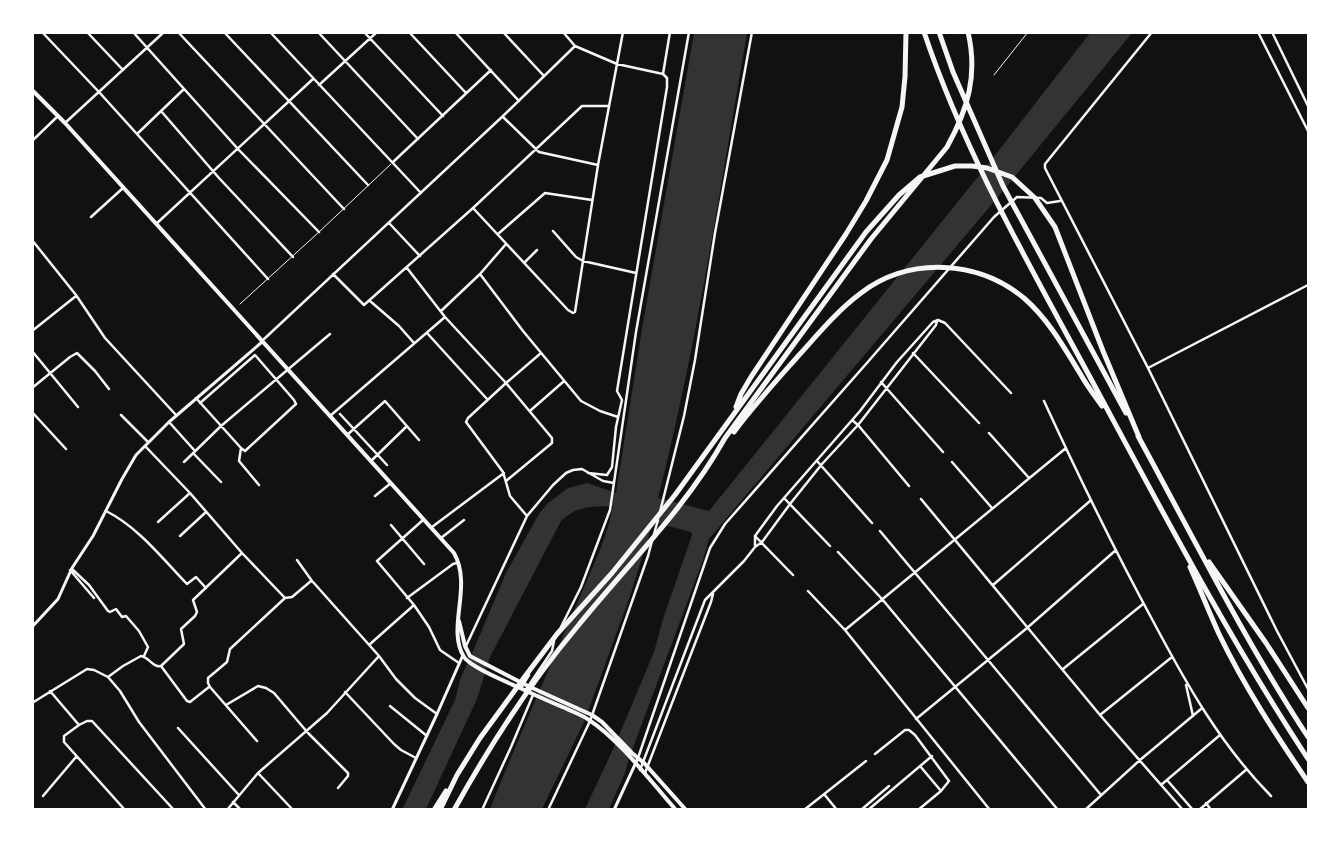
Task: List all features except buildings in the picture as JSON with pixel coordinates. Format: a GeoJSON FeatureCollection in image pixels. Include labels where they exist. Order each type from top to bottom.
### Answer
{"type":"FeatureCollection","features":[{"type":"Feature","properties":{"kind":"highway"},"geometry":{"type":"LineString","coordinates":[[734,413],[741,394],[751,377],[846,234],[884,166],[902,107],[906,32]]}},
{"type":"Feature","properties":{"kind":"highway"},"geometry":{"type":"LineString","coordinates":[[924,32],[940,77],[1014,237],[1176,535],[1263,688],[1308,759]]}},
{"type":"Feature","properties":{"kind":"highway"},"geometry":{"type":"LineString","coordinates":[[939,32],[953,72],[1003,186],[1250,643],[1308,737]]}},
{"type":"Feature","properties":{"kind":"highway"},"geometry":{"type":"LineString","coordinates":[[714,457],[731,430],[871,239],[947,147],[968,102],[972,73],[968,32]]}},
{"type":"Feature","properties":{"kind":"highway"},"geometry":{"type":"LineString","coordinates":[[434,810],[480,738],[542,653],[675,495],[866,232],[899,195],[920,177],[955,166],[986,168],[1012,177],[1046,211],[1055,227],[1102,351],[1139,437]]}},
{"type":"Feature","properties":{"kind":"highway"},"geometry":{"type":"LineString","coordinates":[[454,810],[495,741],[554,655],[650,542],[757,402],[823,329],[850,301],[863,291],[882,280],[920,268],[949,266],[965,269],[994,279],[1010,288],[1037,312],[1116,425]]}},
{"type":"Feature","properties":{"kind":"highway"},"geometry":{"type":"LineString","coordinates":[[1176,535],[1219,634],[1254,698],[1308,782]]}},
{"type":"Feature","properties":{"kind":"highway"},"geometry":{"type":"LineString","coordinates":[[1194,541],[1266,643],[1308,708]]}},
{"type":"Feature","properties":{"kind":"highway"},"geometry":{"type":"LineString","coordinates":[[440,810],[457,775]]}},
{"type":"Feature","properties":{"kind":"main road"},"geometry":{"type":"LineString","coordinates":[[32,90],[65,123],[454,553],[459,563],[461,596],[456,632],[463,655],[467,661],[486,672],[588,719],[644,763],[686,810]]}},
{"type":"Feature","properties":{"kind":"main road"},"geometry":{"type":"LineString","coordinates":[[459,621],[470,656],[526,685],[590,714],[602,722],[629,758],[676,810]]}},
{"type":"Feature","properties":{"kind":"main road"},"geometry":{"type":"LineString","coordinates":[[463,655],[465,645]]}},
{"type":"Feature","properties":{"kind":"street"},"geometry":{"type":"LineString","coordinates":[[42,32],[191,192],[268,279]]}},
{"type":"Feature","properties":{"kind":"street"},"geometry":{"type":"LineString","coordinates":[[87,32],[124,70]]}},
{"type":"Feature","properties":{"kind":"street"},"geometry":{"type":"LineString","coordinates":[[133,32],[238,149],[319,232]]}},
{"type":"Feature","properties":{"kind":"street"},"geometry":{"type":"LineString","coordinates":[[65,123],[164,32]]}},
{"type":"Feature","properties":{"kind":"street"},"geometry":{"type":"LineString","coordinates":[[178,32],[344,209]]}},
{"type":"Feature","properties":{"kind":"street"},"geometry":{"type":"LineString","coordinates":[[224,32],[368,185]]}},
{"type":"Feature","properties":{"kind":"street"},"geometry":{"type":"LineString","coordinates":[[270,32],[421,193]]}},
{"type":"Feature","properties":{"kind":"street"},"geometry":{"type":"LineString","coordinates":[[318,32],[418,139]]}},
{"type":"Feature","properties":{"kind":"street"},"geometry":{"type":"LineString","coordinates":[[364,32],[442,116]]}},
{"type":"Feature","properties":{"kind":"street"},"geometry":{"type":"LineString","coordinates":[[319,85],[377,32]]}},
{"type":"Feature","properties":{"kind":"street"},"geometry":{"type":"LineString","coordinates":[[409,32],[466,93]]}},
{"type":"Feature","properties":{"kind":"street"},"geometry":{"type":"LineString","coordinates":[[455,32],[519,101]]}},
{"type":"Feature","properties":{"kind":"street"},"geometry":{"type":"LineString","coordinates":[[503,32],[544,76]]}},
{"type":"Feature","properties":{"kind":"street"},"geometry":{"type":"LineString","coordinates":[[563,32],[575,46],[617,64],[662,74],[667,78],[617,391],[622,400],[611,469],[607,475],[588,473]]}},
{"type":"Feature","properties":{"kind":"street"},"geometry":{"type":"LineString","coordinates":[[473,208],[568,310],[573,313],[576,310],[592,200],[623,32]]}},
{"type":"Feature","properties":{"kind":"street"},"geometry":{"type":"LineString","coordinates":[[662,74],[670,32]]}},
{"type":"Feature","properties":{"kind":"street"},"geometry":{"type":"LineString","coordinates":[[523,689],[547,649],[552,646],[581,587],[610,510],[636,332],[689,32]]}},
{"type":"Feature","properties":{"kind":"street"},"geometry":{"type":"LineString","coordinates":[[548,810],[590,714],[648,556],[684,416],[752,32]]}},
{"type":"Feature","properties":{"kind":"street"},"geometry":{"type":"LineString","coordinates":[[1152,32],[1045,164],[1045,168],[1148,368],[1277,631],[1308,689]]}},
{"type":"Feature","properties":{"kind":"street"},"geometry":{"type":"LineString","coordinates":[[1258,32],[1308,131]]}},
{"type":"Feature","properties":{"kind":"street"},"geometry":{"type":"LineString","coordinates":[[1272,32],[1308,106]]}},
{"type":"Feature","properties":{"kind":"street"},"geometry":{"type":"LineString","coordinates":[[32,628],[58,600],[71,569],[90,540],[132,461],[147,444],[176,415],[262,341],[390,223],[575,46]]}},
{"type":"Feature","properties":{"kind":"street"},"geometry":{"type":"LineString","coordinates":[[393,162],[491,70]]}},
{"type":"Feature","properties":{"kind":"street"},"geometry":{"type":"LineString","coordinates":[[156,224],[314,79]]}},
{"type":"Feature","properties":{"kind":"street"},"geometry":{"type":"LineString","coordinates":[[137,134],[184,89]]}},
{"type":"Feature","properties":{"kind":"street"},"geometry":{"type":"LineString","coordinates":[[333,274],[364,305],[473,208],[582,106],[609,106]]}},
{"type":"Feature","properties":{"kind":"street"},"geometry":{"type":"LineString","coordinates":[[161,111],[213,171],[293,257]]}},
{"type":"Feature","properties":{"kind":"street"},"geometry":{"type":"LineString","coordinates":[[32,140],[58,116]]}},
{"type":"Feature","properties":{"kind":"street"},"geometry":{"type":"LineString","coordinates":[[503,116],[535,150],[549,155],[598,165]]}},
{"type":"Feature","properties":{"kind":"street"},"geometry":{"type":"LineString","coordinates":[[90,217],[123,188]]}},
{"type":"Feature","properties":{"kind":"street"},"geometry":{"type":"LineString","coordinates":[[498,234],[545,193],[592,200]]}},
{"type":"Feature","properties":{"kind":"street"},"geometry":{"type":"LineString","coordinates":[[614,810],[638,758],[707,557],[717,534],[994,216],[1017,197],[1041,198],[1047,202],[1061,200]]}},
{"type":"Feature","properties":{"kind":"street"},"geometry":{"type":"LineString","coordinates":[[390,223],[420,256]]}},
{"type":"Feature","properties":{"kind":"street"},"geometry":{"type":"LineString","coordinates":[[553,231],[576,257],[582,261],[636,273]]}},
{"type":"Feature","properties":{"kind":"street"},"geometry":{"type":"LineString","coordinates":[[32,240],[76,295],[105,338],[176,415]]}},
{"type":"Feature","properties":{"kind":"street"},"geometry":{"type":"LineString","coordinates":[[441,311],[480,274],[506,244]]}},
{"type":"Feature","properties":{"kind":"street"},"geometry":{"type":"LineString","coordinates":[[524,262],[537,250]]}},
{"type":"Feature","properties":{"kind":"street"},"geometry":{"type":"LineString","coordinates":[[407,268],[446,317],[506,382],[552,438],[552,443],[506,481]]}},
{"type":"Feature","properties":{"kind":"street"},"geometry":{"type":"LineString","coordinates":[[480,274],[581,401],[618,417]]}},
{"type":"Feature","properties":{"kind":"street"},"geometry":{"type":"LineString","coordinates":[[1148,368],[1308,285]]}},
{"type":"Feature","properties":{"kind":"street"},"geometry":{"type":"LineString","coordinates":[[32,331],[76,295]]}},
{"type":"Feature","properties":{"kind":"street"},"geometry":{"type":"LineString","coordinates":[[370,301],[399,326],[414,344]]}},
{"type":"Feature","properties":{"kind":"street"},"geometry":{"type":"LineString","coordinates":[[330,416],[446,317]]}},
{"type":"Feature","properties":{"kind":"street"},"geometry":{"type":"LineString","coordinates":[[755,547],[755,536],[784,498],[852,420],[881,382],[932,322],[945,323],[1011,393]]}},
{"type":"Feature","properties":{"kind":"street"},"geometry":{"type":"LineString","coordinates":[[640,770],[704,602],[755,547],[762,542],[822,464],[858,425],[888,388],[936,323]]}},
{"type":"Feature","properties":{"kind":"street"},"geometry":{"type":"LineString","coordinates":[[427,333],[487,399]]}},
{"type":"Feature","properties":{"kind":"street"},"geometry":{"type":"LineString","coordinates":[[184,462],[221,426],[330,334]]}},
{"type":"Feature","properties":{"kind":"street"},"geometry":{"type":"LineString","coordinates":[[908,350],[979,423]]}},
{"type":"Feature","properties":{"kind":"street"},"geometry":{"type":"LineString","coordinates":[[32,351],[78,407]]}},
{"type":"Feature","properties":{"kind":"street"},"geometry":{"type":"LineString","coordinates":[[32,388],[77,353],[109,389]]}},
{"type":"Feature","properties":{"kind":"street"},"geometry":{"type":"LineString","coordinates":[[527,516],[510,496],[504,473],[466,422],[487,399],[541,353]]}},
{"type":"Feature","properties":{"kind":"street"},"geometry":{"type":"LineString","coordinates":[[196,398],[200,403],[241,448],[246,450],[296,404],[255,355],[200,403]]}},
{"type":"Feature","properties":{"kind":"street"},"geometry":{"type":"LineString","coordinates":[[530,411],[564,382]]}},
{"type":"Feature","properties":{"kind":"street"},"geometry":{"type":"LineString","coordinates":[[881,382],[943,452]]}},
{"type":"Feature","properties":{"kind":"street"},"geometry":{"type":"LineString","coordinates":[[347,435],[385,401],[419,440]]}},
{"type":"Feature","properties":{"kind":"street"},"geometry":{"type":"LineString","coordinates":[[1044,401],[1090,501],[1185,682],[1201,709],[1220,735],[1271,796]]}},
{"type":"Feature","properties":{"kind":"street"},"geometry":{"type":"LineString","coordinates":[[32,412],[66,449]]}},
{"type":"Feature","properties":{"kind":"street"},"geometry":{"type":"LineString","coordinates":[[340,414],[387,465]]}},
{"type":"Feature","properties":{"kind":"street"},"geometry":{"type":"LineString","coordinates":[[121,415],[242,553],[285,598]]}},
{"type":"Feature","properties":{"kind":"street"},"geometry":{"type":"LineString","coordinates":[[852,420],[909,486]]}},
{"type":"Feature","properties":{"kind":"street"},"geometry":{"type":"LineString","coordinates":[[169,422],[221,482]]}},
{"type":"Feature","properties":{"kind":"street"},"geometry":{"type":"LineString","coordinates":[[371,461],[407,426]]}},
{"type":"Feature","properties":{"kind":"street"},"geometry":{"type":"LineString","coordinates":[[989,433],[1029,478]]}},
{"type":"Feature","properties":{"kind":"street"},"geometry":{"type":"LineString","coordinates":[[241,448],[239,461],[259,485]]}},
{"type":"Feature","properties":{"kind":"street"},"geometry":{"type":"LineString","coordinates":[[844,630],[1066,448]]}},
{"type":"Feature","properties":{"kind":"street"},"geometry":{"type":"LineString","coordinates":[[817,460],[872,523]]}},
{"type":"Feature","properties":{"kind":"street"},"geometry":{"type":"LineString","coordinates":[[952,462],[992,508]]}},
{"type":"Feature","properties":{"kind":"street"},"geometry":{"type":"LineString","coordinates":[[465,645],[527,516],[553,485],[566,473],[582,469],[614,485]]}},
{"type":"Feature","properties":{"kind":"street"},"geometry":{"type":"LineString","coordinates":[[432,527],[504,473]]}},
{"type":"Feature","properties":{"kind":"street"},"geometry":{"type":"LineString","coordinates":[[375,496],[391,483]]}},
{"type":"Feature","properties":{"kind":"street"},"geometry":{"type":"LineString","coordinates":[[158,522],[190,493]]}},
{"type":"Feature","properties":{"kind":"street"},"geometry":{"type":"LineString","coordinates":[[784,498],[830,546]]}},
{"type":"Feature","properties":{"kind":"street"},"geometry":{"type":"LineString","coordinates":[[921,500],[1100,715],[1183,810]]}},
{"type":"Feature","properties":{"kind":"street"},"geometry":{"type":"LineString","coordinates":[[993,586],[1090,501]]}},
{"type":"Feature","properties":{"kind":"street"},"geometry":{"type":"LineString","coordinates":[[106,511],[116,516],[158,551],[187,584],[196,577],[206,588]]}},
{"type":"Feature","properties":{"kind":"street"},"geometry":{"type":"LineString","coordinates":[[180,536],[206,512]]}},
{"type":"Feature","properties":{"kind":"street"},"geometry":{"type":"LineString","coordinates":[[424,519],[376,561],[414,606],[429,627],[440,650],[459,663]]}},
{"type":"Feature","properties":{"kind":"street"},"geometry":{"type":"LineString","coordinates":[[441,538],[464,520]]}},
{"type":"Feature","properties":{"kind":"street"},"geometry":{"type":"LineString","coordinates":[[391,525],[424,564]]}},
{"type":"Feature","properties":{"kind":"street"},"geometry":{"type":"LineString","coordinates":[[880,531],[1101,795]]}},
{"type":"Feature","properties":{"kind":"street"},"geometry":{"type":"LineString","coordinates":[[755,536],[793,575]]}},
{"type":"Feature","properties":{"kind":"street"},"geometry":{"type":"LineString","coordinates":[[916,718],[1027,628],[1116,550]]}},
{"type":"Feature","properties":{"kind":"street"},"geometry":{"type":"LineString","coordinates":[[838,552],[882,599],[1058,810]]}},
{"type":"Feature","properties":{"kind":"street"},"geometry":{"type":"LineString","coordinates":[[144,656],[155,666],[161,666],[184,644],[181,629],[197,612],[193,600],[242,553]]}},
{"type":"Feature","properties":{"kind":"street"},"geometry":{"type":"LineString","coordinates":[[297,560],[312,581],[379,656],[396,679],[415,698],[437,714]]}},
{"type":"Feature","properties":{"kind":"street"},"geometry":{"type":"LineString","coordinates":[[407,598],[453,564],[459,563]]}},
{"type":"Feature","properties":{"kind":"street"},"geometry":{"type":"LineString","coordinates":[[71,569],[94,598]]}},
{"type":"Feature","properties":{"kind":"street"},"geometry":{"type":"LineString","coordinates":[[71,569],[89,585],[108,611],[116,609],[122,617],[126,616],[139,631],[148,647],[144,656]]}},
{"type":"Feature","properties":{"kind":"street"},"geometry":{"type":"LineString","coordinates":[[257,741],[210,687],[208,678],[227,662],[230,649],[285,598],[292,597],[312,581]]}},
{"type":"Feature","properties":{"kind":"street"},"geometry":{"type":"LineString","coordinates":[[644,774],[684,673],[713,592]]}},
{"type":"Feature","properties":{"kind":"street"},"geometry":{"type":"LineString","coordinates":[[808,592],[844,630],[990,810]]}},
{"type":"Feature","properties":{"kind":"street"},"geometry":{"type":"LineString","coordinates":[[704,602],[710,604]]}},
{"type":"Feature","properties":{"kind":"street"},"geometry":{"type":"LineString","coordinates":[[1063,669],[1143,604]]}},
{"type":"Feature","properties":{"kind":"street"},"geometry":{"type":"LineString","coordinates":[[369,645],[414,606]]}},
{"type":"Feature","properties":{"kind":"street"},"geometry":{"type":"LineString","coordinates":[[686,648],[692,651]]}},
{"type":"Feature","properties":{"kind":"street"},"geometry":{"type":"LineString","coordinates":[[392,810],[463,655]]}},
{"type":"Feature","properties":{"kind":"street"},"geometry":{"type":"LineString","coordinates":[[108,677],[137,657],[144,656]]}},
{"type":"Feature","properties":{"kind":"street"},"geometry":{"type":"LineString","coordinates":[[227,810],[238,794],[258,773],[326,713],[379,656]]}},
{"type":"Feature","properties":{"kind":"street"},"geometry":{"type":"LineString","coordinates":[[1100,715],[1172,657]]}},
{"type":"Feature","properties":{"kind":"street"},"geometry":{"type":"LineString","coordinates":[[161,666],[189,702],[210,687]]}},
{"type":"Feature","properties":{"kind":"street"},"geometry":{"type":"LineString","coordinates":[[32,702],[87,669],[94,670],[108,677],[206,810]]}},
{"type":"Feature","properties":{"kind":"street"},"geometry":{"type":"LineString","coordinates":[[678,671],[684,673]]}},
{"type":"Feature","properties":{"kind":"street"},"geometry":{"type":"LineString","coordinates":[[1185,682],[1193,716]]}},
{"type":"Feature","properties":{"kind":"street"},"geometry":{"type":"LineString","coordinates":[[226,705],[258,686],[274,693],[306,730],[348,773],[348,776],[338,788]]}},
{"type":"Feature","properties":{"kind":"street"},"geometry":{"type":"LineString","coordinates":[[50,691],[79,725]]}},
{"type":"Feature","properties":{"kind":"street"},"geometry":{"type":"LineString","coordinates":[[345,692],[394,744],[416,758]]}},
{"type":"Feature","properties":{"kind":"street"},"geometry":{"type":"LineString","coordinates":[[482,810],[535,695]]}},
{"type":"Feature","properties":{"kind":"street"},"geometry":{"type":"LineString","coordinates":[[390,706],[427,736]]}},
{"type":"Feature","properties":{"kind":"street"},"geometry":{"type":"LineString","coordinates":[[1085,810],[1140,760],[1201,709]]}},
{"type":"Feature","properties":{"kind":"street"},"geometry":{"type":"LineString","coordinates":[[661,715],[666,717]]}},
{"type":"Feature","properties":{"kind":"street"},"geometry":{"type":"LineString","coordinates":[[125,810],[64,742],[64,736],[87,721],[92,721],[174,810]]}},
{"type":"Feature","properties":{"kind":"street"},"geometry":{"type":"LineString","coordinates":[[178,728],[238,794]]}},
{"type":"Feature","properties":{"kind":"street"},"geometry":{"type":"LineString","coordinates":[[875,754],[907,730],[915,735],[932,756],[949,781],[941,791],[918,810]]}},
{"type":"Feature","properties":{"kind":"street"},"geometry":{"type":"LineString","coordinates":[[1161,786],[1220,735]]}},
{"type":"Feature","properties":{"kind":"street"},"geometry":{"type":"LineString","coordinates":[[868,810],[932,756]]}},
{"type":"Feature","properties":{"kind":"street"},"geometry":{"type":"LineString","coordinates":[[43,796],[76,757]]}},
{"type":"Feature","properties":{"kind":"street"},"geometry":{"type":"LineString","coordinates":[[804,810],[866,761]]}},
{"type":"Feature","properties":{"kind":"street"},"geometry":{"type":"LineString","coordinates":[[920,766],[941,791]]}},
{"type":"Feature","properties":{"kind":"street"},"geometry":{"type":"LineString","coordinates":[[1199,810],[1247,769]]}},
{"type":"Feature","properties":{"kind":"street"},"geometry":{"type":"LineString","coordinates":[[258,773],[293,810]]}},
{"type":"Feature","properties":{"kind":"street"},"geometry":{"type":"LineString","coordinates":[[1167,780],[1193,810]]}},
{"type":"Feature","properties":{"kind":"street"},"geometry":{"type":"LineString","coordinates":[[861,810],[889,786]]}},
{"type":"Feature","properties":{"kind":"street"},"geometry":{"type":"LineString","coordinates":[[824,794],[837,810]]}},
{"type":"Feature","properties":{"kind":"street"},"geometry":{"type":"LineString","coordinates":[[232,802],[241,810]]}},
{"type":"Feature","properties":{"kind":"street"},"geometry":{"type":"LineString","coordinates":[[1206,803],[1211,810]]}},
{"type":"Feature","properties":{"kind":"lane"},"geometry":{"type":"LineString","coordinates":[[994,75],[1028,32]]}},
{"type":"Feature","properties":{"kind":"lane"},"geometry":{"type":"LineString","coordinates":[[240,304],[293,257],[393,162]]}},
{"type":"Feature","properties":{"kind":"shaded area"},"geometry":{"type":"Polygon","coordinates":[[[694,33],[747,33],[685,383],[658,498],[709,511],[989,163],[1090,33],[1132,33],[1003,191],[709,539],[625,773],[609,809],[585,809],[615,745],[654,652],[663,619],[692,535],[691,532],[653,522],[630,596],[584,722],[542,809],[490,809],[597,557],[607,531],[613,506],[579,509],[561,521],[490,657],[477,699],[426,809],[402,810],[455,700],[461,677],[506,573],[539,514],[547,504],[568,488],[587,483],[616,493],[643,323],[694,33]]]}}]}
